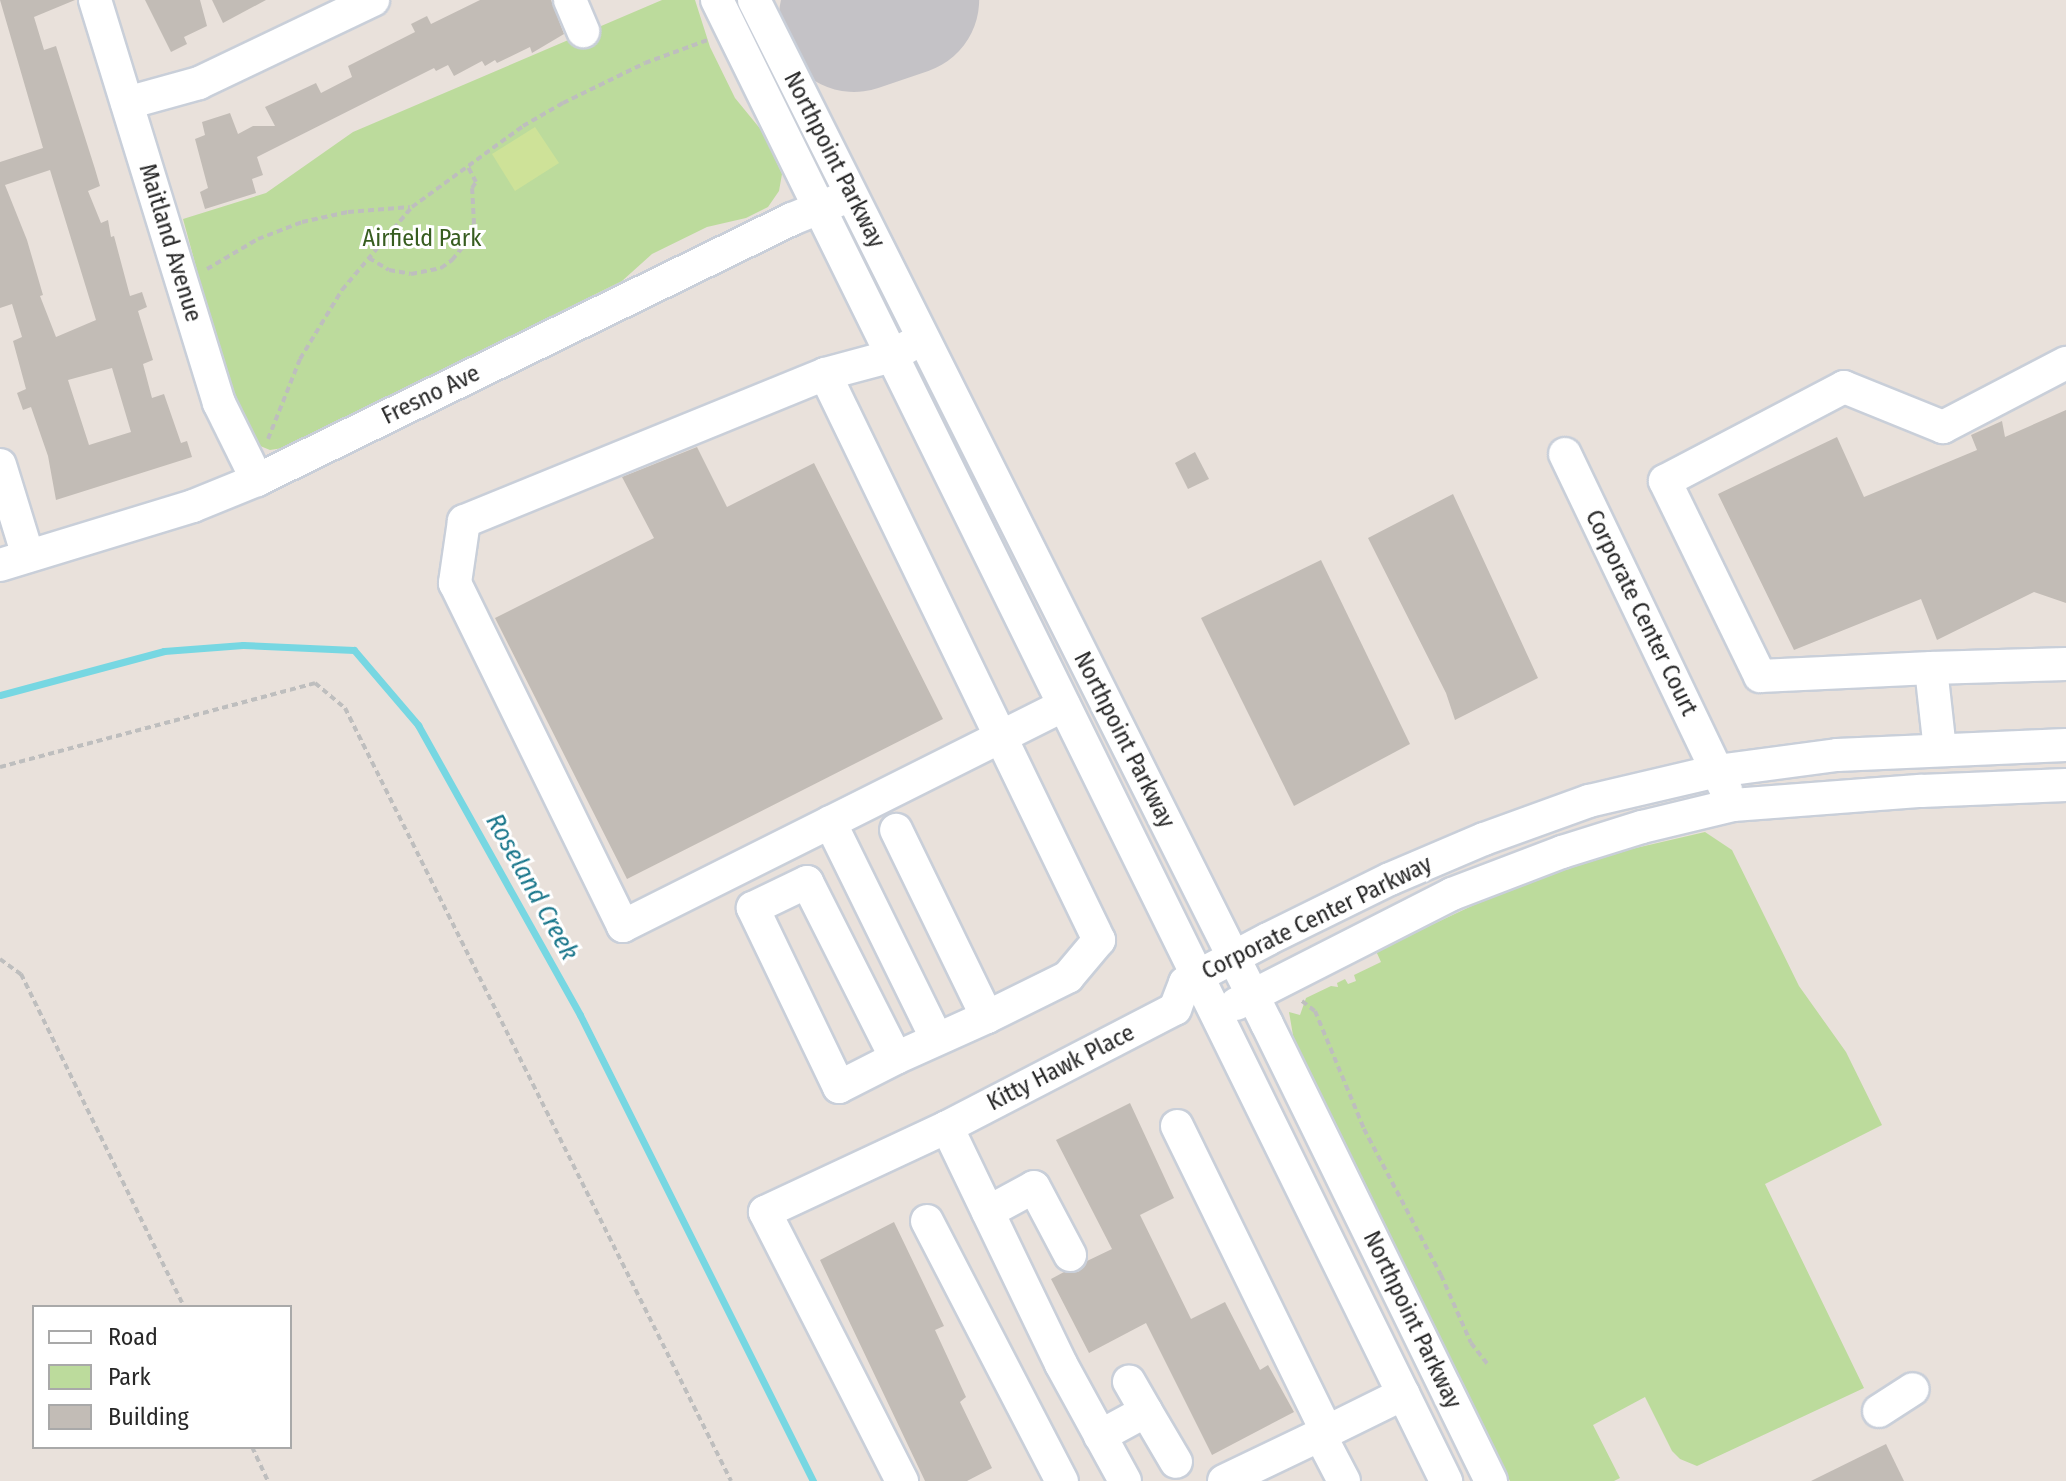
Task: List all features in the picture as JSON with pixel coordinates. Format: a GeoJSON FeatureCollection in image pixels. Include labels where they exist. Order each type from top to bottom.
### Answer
{"type":"FeatureCollection","features":[{"type":"Feature","properties":{"kind":"street","name":"Maitland Avenue"},"geometry":{"type":"LineString","coordinates":[[95,0],[219,403],[257,480]]}},
{"type":"Feature","properties":{"kind":"street"},"geometry":{"type":"LineString","coordinates":[[127,103],[199,83],[373,0]]}},
{"type":"Feature","properties":{"kind":"street"},"geometry":{"type":"LineString","coordinates":[[570,0],[583,31]]}},
{"type":"Feature","properties":{"kind":"street","name":"Northpoint Parkway"},"geometry":{"type":"LineString","coordinates":[[717,0],[1446,1481]]}},
{"type":"Feature","properties":{"kind":"street","name":"Northpoint Parkway"},"geometry":{"type":"LineString","coordinates":[[754,0],[1253,995],[1491,1481]]}},
{"type":"Feature","properties":{"kind":"street","name":"Fresno Ave"},"geometry":{"type":"LineString","coordinates":[[14,561],[193,506],[257,480],[818,206],[851,196]]}},
{"type":"Feature","properties":{"kind":"street"},"geometry":{"type":"LineString","coordinates":[[923,339],[892,356],[825,374],[464,521],[455,583],[623,926],[1064,705]]}},
{"type":"Feature","properties":{"kind":"street"},"geometry":{"type":"LineString","coordinates":[[2066,363],[1943,427],[1844,387],[1665,481],[1760,676],[2066,664]]}},
{"type":"Feature","properties":{"kind":"street"},"geometry":{"type":"LineString","coordinates":[[825,374],[1099,940],[1068,977],[987,1017],[936,1037],[896,1058],[839,1087],[753,908],[807,882],[896,1058]]}},
{"type":"Feature","properties":{"kind":"street","name":"Corporate Center Court"},"geometry":{"type":"LineString","coordinates":[[1565,454],[1733,805]]}},
{"type":"Feature","properties":{"kind":"street"},"geometry":{"type":"LineString","coordinates":[[0,465],[14,561]]}},
{"type":"Feature","properties":{"kind":"street"},"geometry":{"type":"LineString","coordinates":[[1931,668],[1940,750]]}},
{"type":"Feature","properties":{"kind":"street","name":"Corporate Center Parkway"},"geometry":{"type":"LineString","coordinates":[[2066,745],[1837,755],[1717,771],[1589,801],[1484,839],[1390,879],[1233,957],[1185,983],[1175,1009],[1203,1020],[1452,894],[1562,852],[1642,827],[1733,805],[1921,791],[2066,785]]}},
{"type":"Feature","properties":{"kind":"street"},"geometry":{"type":"LineString","coordinates":[[830,822],[936,1037]]}},
{"type":"Feature","properties":{"kind":"street"},"geometry":{"type":"LineString","coordinates":[[896,830],[987,1017]]}},
{"type":"Feature","properties":{"kind":"street","name":"Kitty Hawk Place"},"geometry":{"type":"LineString","coordinates":[[902,1481],[765,1212],[947,1127],[1175,1009]]}},
{"type":"Feature","properties":{"kind":"street"},"geometry":{"type":"LineString","coordinates":[[1177,1126],[1344,1481]]}},
{"type":"Feature","properties":{"kind":"street"},"geometry":{"type":"LineString","coordinates":[[947,1127],[1061,1364],[1125,1481]]}},
{"type":"Feature","properties":{"kind":"street"},"geometry":{"type":"LineString","coordinates":[[988,1212],[1034,1187],[1070,1255]]}},
{"type":"Feature","properties":{"kind":"street"},"geometry":{"type":"LineString","coordinates":[[927,1221],[1062,1481]]}},
{"type":"Feature","properties":{"kind":"street"},"geometry":{"type":"LineString","coordinates":[[1129,1381],[1176,1462]]}},
{"type":"Feature","properties":{"kind":"street"},"geometry":{"type":"LineString","coordinates":[[1879,1411],[1913,1389]]}},
{"type":"Feature","properties":{"kind":"street"},"geometry":{"type":"LineString","coordinates":[[1224,1481],[1403,1394]]}},
{"type":"Feature","properties":{"kind":"street"},"geometry":{"type":"LineString","coordinates":[[1100,1436],[1146,1411]]}},
{"type":"Feature","properties":{"kind":"path"},"geometry":{"type":"LineString","coordinates":[[268,439],[300,359],[342,290],[412,207],[467,165],[563,103],[645,63],[713,38]]}},
{"type":"Feature","properties":{"kind":"path"},"geometry":{"type":"LineString","coordinates":[[369,258],[389,270],[411,274],[441,268],[452,260],[469,240],[474,224],[472,188],[476,182],[467,165]]}},
{"type":"Feature","properties":{"kind":"path"},"geometry":{"type":"LineString","coordinates":[[207,269],[258,239],[302,222],[348,212],[412,207]]}},
{"type":"Feature","properties":{"kind":"path"},"geometry":{"type":"LineString","coordinates":[[0,767],[315,683],[345,708],[731,1481]]}},
{"type":"Feature","properties":{"kind":"path"},"geometry":{"type":"LineString","coordinates":[[0,959],[21,974],[183,1305]]}},
{"type":"Feature","properties":{"kind":"path"},"geometry":{"type":"LineString","coordinates":[[1300,1000],[1315,1011],[1364,1129],[1441,1275],[1471,1343],[1489,1366]]}},
{"type":"Feature","properties":{"kind":"path"},"geometry":{"type":"LineString","coordinates":[[253,1449],[268,1481]]}},
{"type":"Feature","properties":{"kind":"green space","name":"Airfield Park"},"geometry":{"type":"Polygon","coordinates":[[[662,0],[695,0],[710,47],[735,98],[762,131],[782,174],[779,191],[768,207],[746,218],[707,227],[652,254],[622,281],[283,448],[270,450],[253,443],[230,391],[183,219],[266,193],[353,132],[662,0]]]}},
{"type":"Feature","properties":{"kind":"green space"},"geometry":{"type":"Polygon","coordinates":[[[535,127],[559,163],[515,191],[492,154],[535,127]]]}},
{"type":"Feature","properties":{"kind":"green space"},"geometry":{"type":"Polygon","coordinates":[[[1705,832],[1732,850],[1799,986],[1846,1052],[1882,1125],[1765,1184],[1864,1388],[1697,1466],[1680,1459],[1672,1451],[1645,1397],[1593,1425],[1620,1478],[1614,1481],[1510,1481],[1294,1041],[1289,1012],[1300,1015],[1306,998],[1331,986],[1338,987],[1337,983],[1345,979],[1348,984],[1356,981],[1354,975],[1381,962],[1376,951],[1510,888],[1597,857],[1705,832]]]}},
{"type":"Feature","properties":{"kind":"building"},"geometry":{"type":"Polygon","coordinates":[[[0,0],[75,0],[34,17],[44,50],[56,46],[95,169],[100,186],[88,191],[101,223],[108,220],[130,296],[142,292],[147,307],[138,311],[153,360],[143,364],[152,398],[164,394],[181,443],[187,441],[192,457],[56,500],[48,456],[31,407],[23,410],[17,393],[26,389],[13,341],[22,337],[12,304],[0,308],[0,162],[43,148],[0,0]],[[50,170],[5,185],[27,240],[43,295],[40,296],[56,337],[96,320],[50,170]],[[112,368],[68,380],[89,445],[131,432],[112,368]]]}},
{"type":"Feature","properties":{"kind":"building"},"geometry":{"type":"Polygon","coordinates":[[[145,0],[200,0],[207,26],[184,37],[187,44],[171,52],[145,0]]]}},
{"type":"Feature","properties":{"kind":"building"},"geometry":{"type":"Polygon","coordinates":[[[212,0],[266,0],[223,23],[212,0]]]}},
{"type":"Feature","properties":{"kind":"building"},"geometry":{"type":"Polygon","coordinates":[[[480,0],[551,0],[564,34],[532,53],[530,47],[497,63],[495,60],[485,66],[482,61],[454,76],[448,65],[436,71],[434,68],[257,157],[263,175],[252,179],[256,193],[205,209],[200,192],[208,188],[195,139],[205,135],[202,122],[230,113],[238,134],[253,126],[275,126],[265,107],[316,83],[321,93],[352,77],[348,66],[415,32],[411,24],[427,16],[431,24],[480,0]]]}},
{"type":"Feature","properties":{"kind":"building"},"geometry":{"type":"Polygon","coordinates":[[[2066,410],[2066,603],[2034,592],[1937,640],[1921,599],[1794,650],[1718,494],[1837,437],[1864,497],[1977,450],[1971,435],[2002,421],[2005,437],[2066,410]]]}},
{"type":"Feature","properties":{"kind":"building"},"geometry":{"type":"Polygon","coordinates":[[[697,447],[727,507],[814,463],[943,719],[627,879],[495,618],[654,538],[622,477],[697,447]]]}},
{"type":"Feature","properties":{"kind":"building"},"geometry":{"type":"Polygon","coordinates":[[[1195,452],[1209,479],[1188,489],[1175,463],[1195,452]]]}},
{"type":"Feature","properties":{"kind":"building"},"geometry":{"type":"Polygon","coordinates":[[[1453,494],[1538,678],[1455,720],[1446,693],[1368,538],[1453,494]]]}},
{"type":"Feature","properties":{"kind":"building"},"geometry":{"type":"Polygon","coordinates":[[[1321,560],[1410,744],[1294,806],[1201,618],[1321,560]]]}},
{"type":"Feature","properties":{"kind":"building"},"geometry":{"type":"Polygon","coordinates":[[[1130,1103],[1174,1198],[1140,1215],[1191,1319],[1225,1302],[1260,1370],[1268,1365],[1294,1412],[1212,1455],[1146,1323],[1089,1353],[1051,1279],[1064,1272],[1078,1272],[1087,1261],[1112,1249],[1056,1140],[1130,1103]]]}},
{"type":"Feature","properties":{"kind":"building"},"geometry":{"type":"Polygon","coordinates":[[[894,1222],[944,1326],[935,1330],[966,1397],[960,1402],[992,1468],[967,1481],[925,1481],[820,1260],[894,1222]]]}},
{"type":"Feature","properties":{"kind":"building"},"geometry":{"type":"Polygon","coordinates":[[[1886,1444],[1904,1481],[1811,1481],[1886,1444]]]}},
{"type":"Feature","properties":{"kind":"waterway","name":"Roseland Creek"},"geometry":{"type":"LineString","coordinates":[[0,695],[164,651],[243,645],[354,650],[418,725],[580,1015],[813,1481]]}},
{"type":"Feature","properties":{"kind":"runway"},"geometry":{"type":"LineString","coordinates":[[854,17],[904,0]]}}]}
